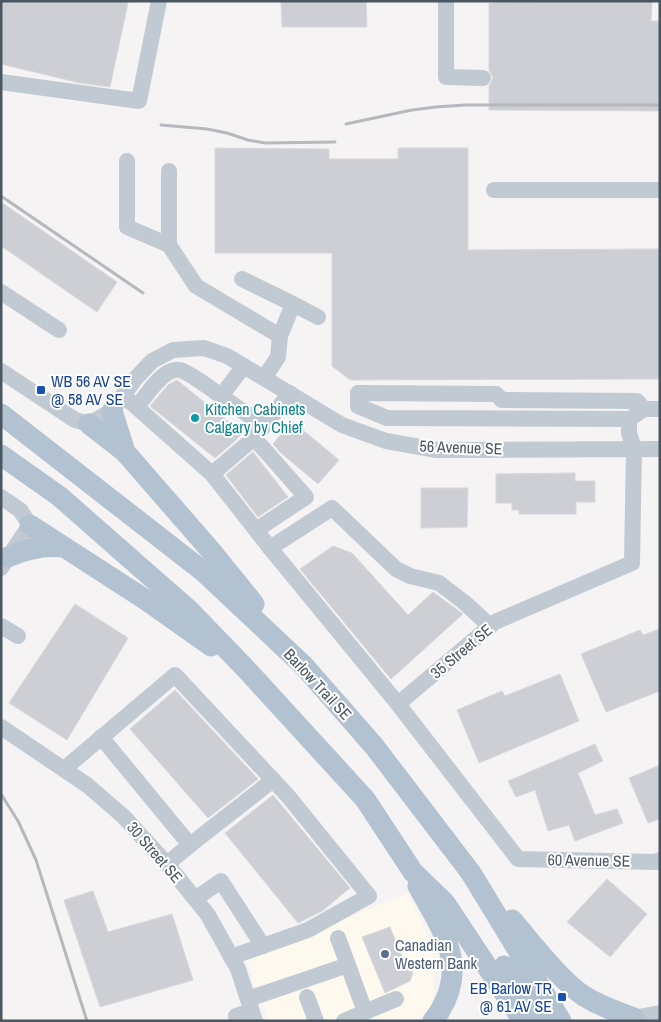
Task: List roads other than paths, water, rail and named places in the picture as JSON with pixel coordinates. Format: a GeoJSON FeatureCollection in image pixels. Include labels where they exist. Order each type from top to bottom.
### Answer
{"type":"FeatureCollection","features":[{"type":"Feature","properties":{"kind":"main road"},"geometry":{"type":"LineString","coordinates":[[117,403],[125,452]]}},
{"type":"Feature","properties":{"kind":"main road","name":"Barlow Trail SE"},"geometry":{"type":"LineString","coordinates":[[1,414],[204,572],[304,666],[374,746],[471,873],[561,1021]]}},
{"type":"Feature","properties":{"kind":"main road"},"geometry":{"type":"LineString","coordinates":[[89,424],[125,452],[212,552],[304,666]]}},
{"type":"Feature","properties":{"kind":"main road"},"geometry":{"type":"LineString","coordinates":[[1,455],[59,496],[190,611],[245,668],[365,799],[413,872],[445,903],[523,1021]]}},
{"type":"Feature","properties":{"kind":"main road"},"geometry":{"type":"LineString","coordinates":[[30,524],[245,668]]}},
{"type":"Feature","properties":{"kind":"main road"},"geometry":{"type":"LineString","coordinates":[[5,562],[25,550],[41,546],[63,546]]}},
{"type":"Feature","properties":{"kind":"main road"},"geometry":{"type":"LineString","coordinates":[[413,872],[416,884],[445,935],[452,956],[452,981],[445,1003],[433,1021]]}},
{"type":"Feature","properties":{"kind":"main road"},"geometry":{"type":"LineString","coordinates":[[471,873],[559,974],[584,996],[625,1019]]}},
{"type":"Feature","properties":{"kind":"main road"},"geometry":{"type":"LineString","coordinates":[[445,903],[462,910],[544,1021]]}},
{"type":"Feature","properties":{"kind":"street"},"geometry":{"type":"LineString","coordinates":[[1,82],[139,101],[159,1]]}},
{"type":"Feature","properties":{"kind":"street"},"geometry":{"type":"LineString","coordinates":[[446,1],[446,77],[482,78]]}},
{"type":"Feature","properties":{"kind":"street"},"geometry":{"type":"LineString","coordinates":[[127,161],[127,227],[169,246],[196,286],[280,336]]}},
{"type":"Feature","properties":{"kind":"street"},"geometry":{"type":"LineString","coordinates":[[169,171],[169,246]]}},
{"type":"Feature","properties":{"kind":"street"},"geometry":{"type":"LineString","coordinates":[[494,190],[660,190]]}},
{"type":"Feature","properties":{"kind":"street"},"geometry":{"type":"LineString","coordinates":[[242,278],[318,317]]}},
{"type":"Feature","properties":{"kind":"street"},"geometry":{"type":"LineString","coordinates":[[1,292],[59,330]]}},
{"type":"Feature","properties":{"kind":"street"},"geometry":{"type":"LineString","coordinates":[[264,378],[278,357],[280,336],[293,304]]}},
{"type":"Feature","properties":{"kind":"street","name":"56 Avenue SE"},"geometry":{"type":"LineString","coordinates":[[89,424],[117,403],[135,379],[152,362],[173,350],[204,348],[227,356],[342,425],[386,441],[437,450],[660,449]]}},
{"type":"Feature","properties":{"kind":"street"},"geometry":{"type":"LineString","coordinates":[[221,396],[244,366]]}},
{"type":"Feature","properties":{"kind":"street"},"geometry":{"type":"LineString","coordinates":[[137,407],[163,375],[171,371],[180,370],[221,396],[259,432],[306,497],[256,530]]}},
{"type":"Feature","properties":{"kind":"street"},"geometry":{"type":"LineString","coordinates":[[1,371],[75,420],[89,424]]}},
{"type":"Feature","properties":{"kind":"street"},"geometry":{"type":"LineString","coordinates":[[212,474],[259,432],[290,393]]}},
{"type":"Feature","properties":{"kind":"street"},"geometry":{"type":"LineString","coordinates":[[358,393],[496,394],[502,400],[637,401],[652,409],[629,419],[387,418],[358,406],[358,393]]}},
{"type":"Feature","properties":{"kind":"street"},"geometry":{"type":"LineString","coordinates":[[117,403],[137,407],[212,474],[398,704]]}},
{"type":"Feature","properties":{"kind":"street"},"geometry":{"type":"LineString","coordinates":[[629,419],[629,434],[634,449]]}},
{"type":"Feature","properties":{"kind":"street","name":"35 Street SE"},"geometry":{"type":"LineString","coordinates":[[398,704],[495,622],[632,564],[634,449]]}},
{"type":"Feature","properties":{"kind":"street"},"geometry":{"type":"LineString","coordinates":[[1,497],[20,510],[30,524],[5,562]]}},
{"type":"Feature","properties":{"kind":"street"},"geometry":{"type":"LineString","coordinates":[[270,548],[332,508],[396,569],[410,576],[439,583],[490,626]]}},
{"type":"Feature","properties":{"kind":"street"},"geometry":{"type":"LineString","coordinates":[[1,626],[18,636]]}},
{"type":"Feature","properties":{"kind":"street"},"geometry":{"type":"LineString","coordinates":[[64,769],[175,675],[288,796],[369,896],[308,930],[231,957]]}},
{"type":"Feature","properties":{"kind":"street","name":"60 Avenue SE"},"geometry":{"type":"LineString","coordinates":[[398,704],[518,859],[656,862],[660,860]]}},
{"type":"Feature","properties":{"kind":"street","name":"30 Street SE"},"geometry":{"type":"LineString","coordinates":[[1,727],[87,784],[123,816],[166,864],[208,915],[238,969],[248,1012]]}},
{"type":"Feature","properties":{"kind":"street"},"geometry":{"type":"LineString","coordinates":[[101,737],[190,845]]}},
{"type":"Feature","properties":{"kind":"street"},"geometry":{"type":"LineString","coordinates":[[166,864],[273,780]]}},
{"type":"Feature","properties":{"kind":"street"},"geometry":{"type":"LineString","coordinates":[[195,899],[221,881],[263,946]]}},
{"type":"Feature","properties":{"kind":"street"},"geometry":{"type":"LineString","coordinates":[[338,938],[365,1012]]}},
{"type":"Feature","properties":{"kind":"street"},"geometry":{"type":"LineString","coordinates":[[248,1012],[348,965]]}},
{"type":"Feature","properties":{"kind":"street"},"geometry":{"type":"LineString","coordinates":[[307,997],[316,1021]]}},
{"type":"Feature","properties":{"kind":"street"},"geometry":{"type":"LineString","coordinates":[[344,1021],[396,999]]}},
{"type":"Feature","properties":{"kind":"street"},"geometry":{"type":"LineString","coordinates":[[625,1019],[660,1014]]}},
{"type":"Feature","properties":{"kind":"railway"},"geometry":{"type":"LineString","coordinates":[[346,124],[412,110],[465,105],[660,105]]}},
{"type":"Feature","properties":{"kind":"railway"},"geometry":{"type":"LineString","coordinates":[[161,125],[207,129],[265,143],[335,142]]}},
{"type":"Feature","properties":{"kind":"railway"},"geometry":{"type":"LineString","coordinates":[[1,196],[143,293]]}},
{"type":"Feature","properties":{"kind":"railway"},"geometry":{"type":"LineString","coordinates":[[1,794],[18,821],[36,860],[87,1021]]}},
{"type":"Feature","properties":{"kind":"place","name":"WB 56 AV SE @ 58 AV SE"},"geometry":{"type":"Point","coordinates":[41,390]}},
{"type":"Feature","properties":{"kind":"place","name":"Kitchen Cabinets Calgary by Chief"},"geometry":{"type":"Point","coordinates":[195,418]}},
{"type":"Feature","properties":{"kind":"place","name":"Canadian Western Bank"},"geometry":{"type":"Point","coordinates":[385,954]}},
{"type":"Feature","properties":{"kind":"place","name":"EB Barlow TR @ 61 AV SE"},"geometry":{"type":"Point","coordinates":[562,997]}}]}
